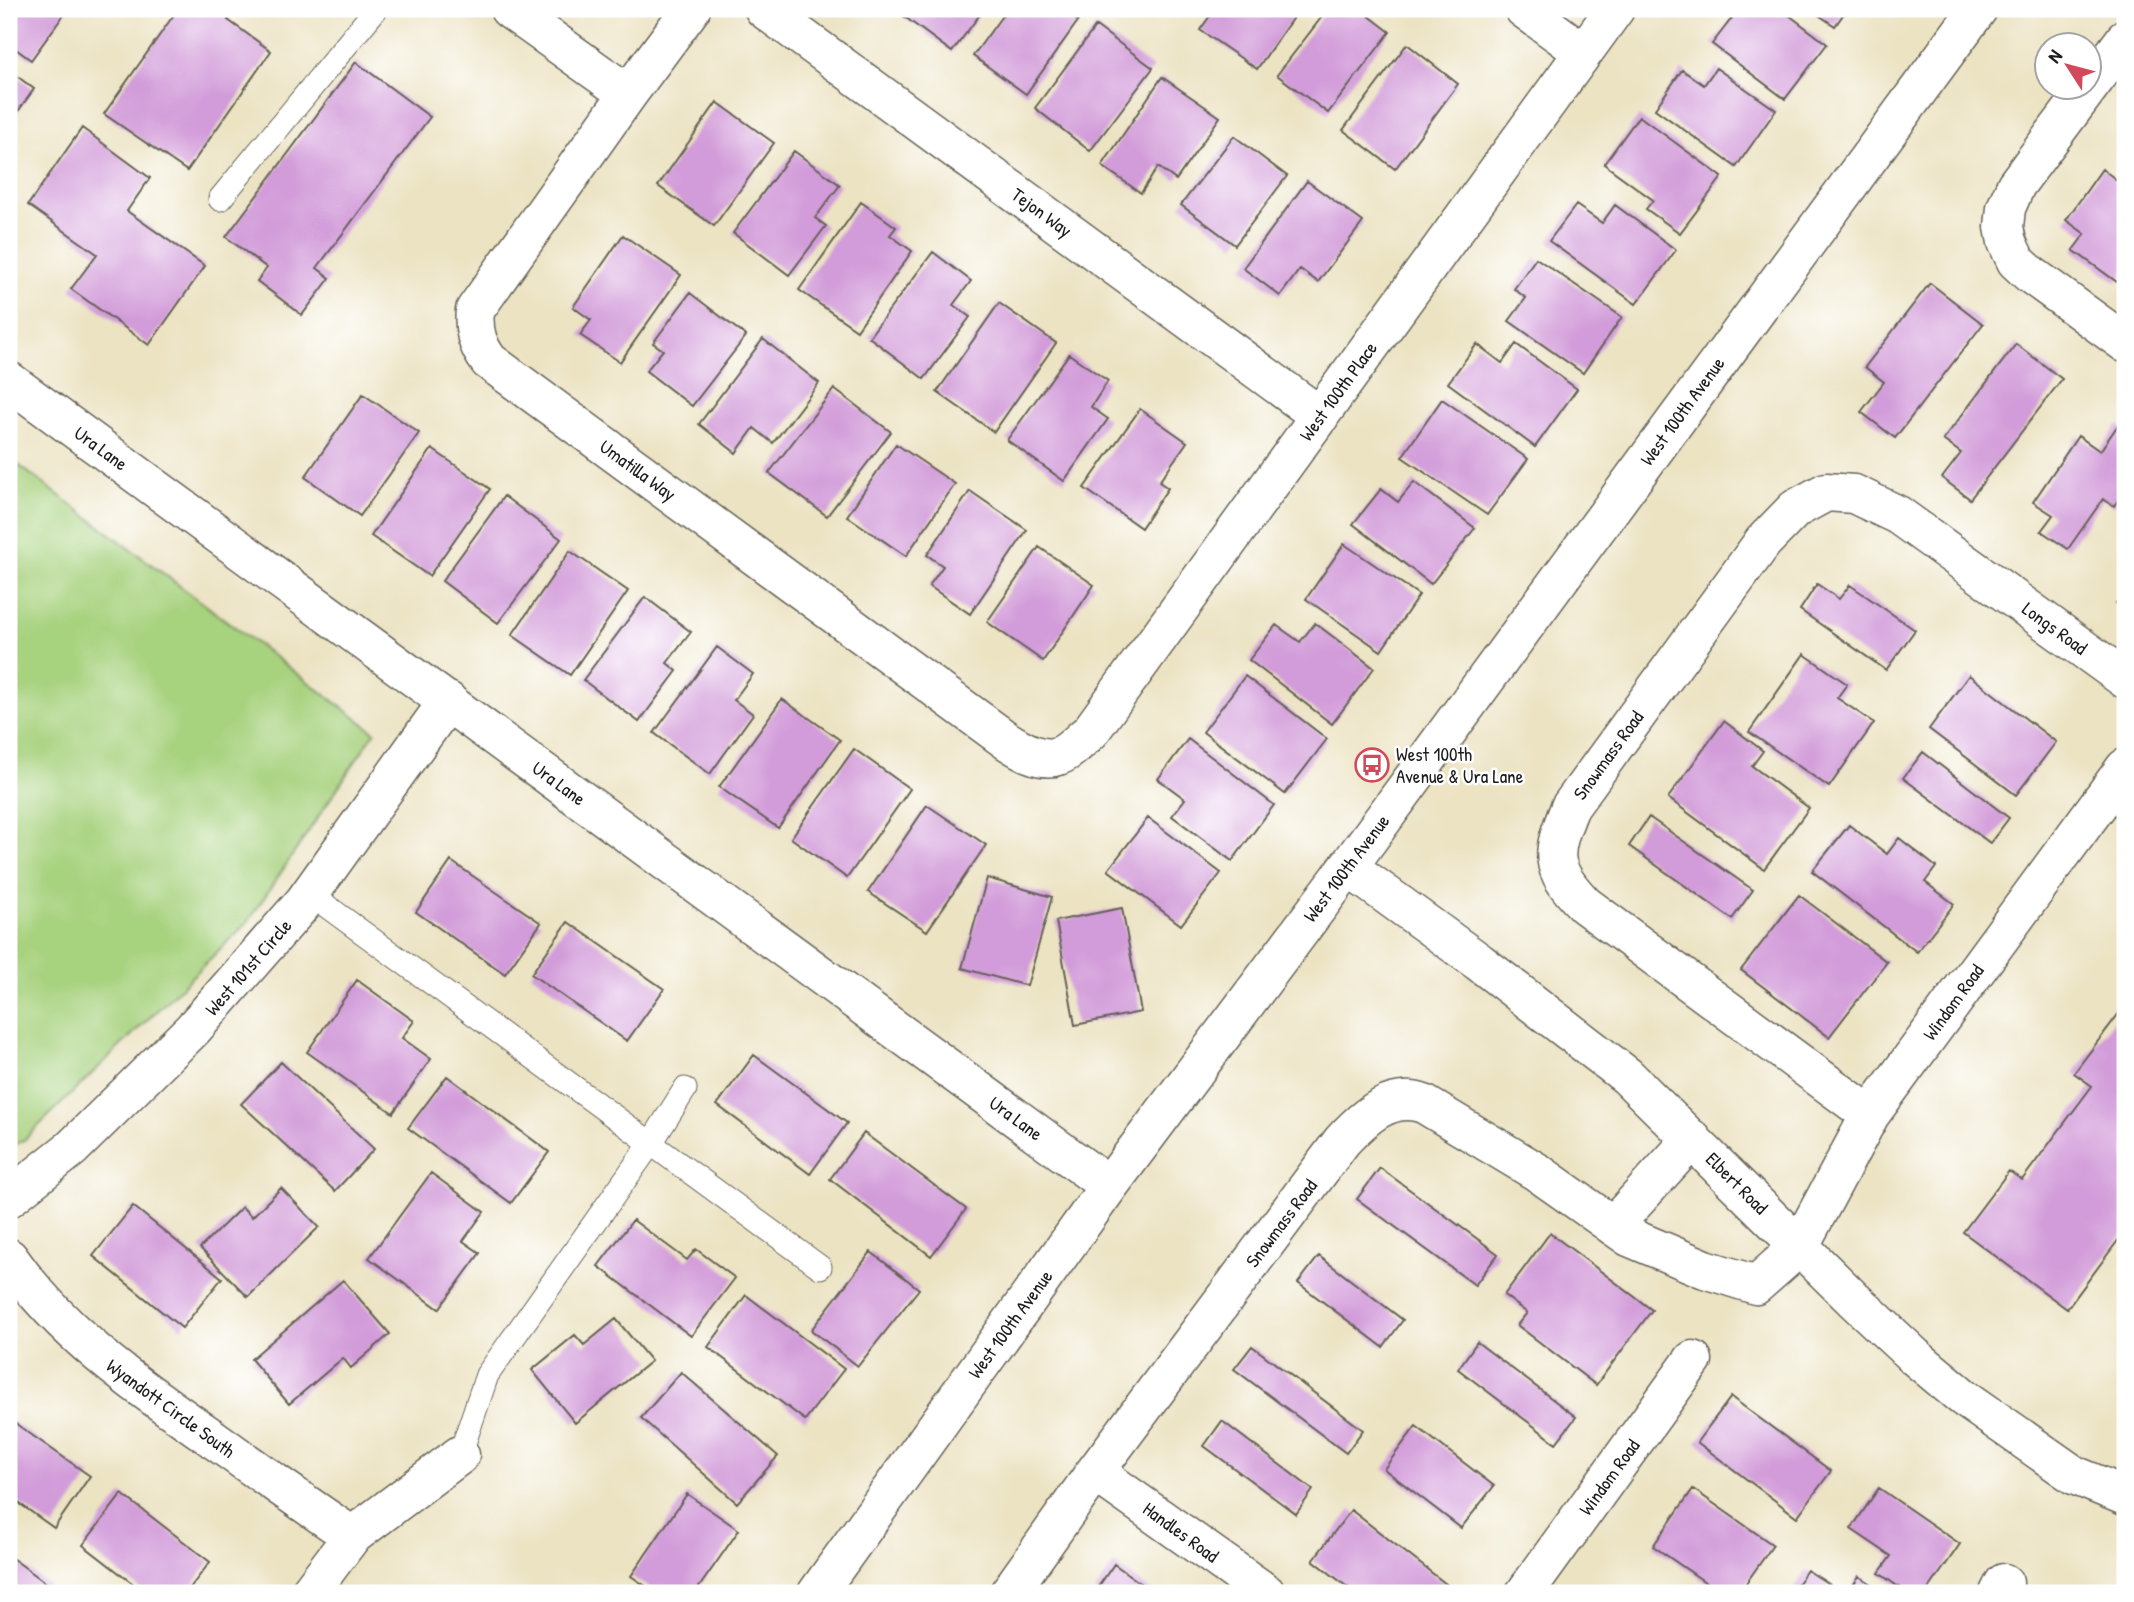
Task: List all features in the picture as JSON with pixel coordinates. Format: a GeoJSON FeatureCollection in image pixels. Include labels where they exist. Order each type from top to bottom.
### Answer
{"type":"FeatureCollection","features":[{"type":"Feature","properties":{"kind":"street"},"geometry":{"type":"LineString","coordinates":[[509,9],[628,93]]}},
{"type":"Feature","properties":{"kind":"street","name":"Umatilla Way"},"geometry":{"type":"LineString","coordinates":[[691,9],[628,93],[475,310],[473,327],[480,349],[489,361],[1006,740],[1028,754],[1049,757]]}},
{"type":"Feature","properties":{"kind":"street","name":"Tejon Way"},"geometry":{"type":"LineString","coordinates":[[764,9],[1320,416]]}},
{"type":"Feature","properties":{"kind":"street"},"geometry":{"type":"LineString","coordinates":[[1524,9],[1583,52]]}},
{"type":"Feature","properties":{"kind":"street","name":"West 100th Place"},"geometry":{"type":"LineString","coordinates":[[1049,757],[1059,756],[1090,733],[1615,9]]}},
{"type":"Feature","properties":{"kind":"street","name":"West 100th Avenue"},"geometry":{"type":"LineString","coordinates":[[817,1593],[1109,1186],[1348,867],[1978,9]]}},
{"type":"Feature","properties":{"kind":"street"},"geometry":{"type":"LineString","coordinates":[[2125,39],[2016,185],[2006,208],[2004,227],[2007,243],[2016,261],[2125,343]]}},
{"type":"Feature","properties":{"kind":"street","name":"Ura Lane"},"geometry":{"type":"LineString","coordinates":[[9,381],[1109,1186]]}},
{"type":"Feature","properties":{"kind":"street","name":"Snowmass Road"},"geometry":{"type":"LineString","coordinates":[[1870,1115],[1585,905],[1564,884],[1556,862],[1557,839],[1570,807],[1763,542],[1795,509],[1826,492],[1854,494],[1898,515],[1984,577]]}},
{"type":"Feature","properties":{"kind":"street","name":"Longs Road"},"geometry":{"type":"LineString","coordinates":[[1984,577],[2125,679]]}},
{"type":"Feature","properties":{"kind":"street","name":"West 101st Circle"},"geometry":{"type":"LineString","coordinates":[[9,1198],[72,1148],[193,1029],[310,894],[448,701]]}},
{"type":"Feature","properties":{"kind":"street","name":"Windom Road"},"geometry":{"type":"LineString","coordinates":[[1799,1247],[1870,1115],[2125,768]]}},
{"type":"Feature","properties":{"kind":"street","name":"Elbert Road"},"geometry":{"type":"LineString","coordinates":[[1348,867],[1479,962],[1627,1076],[1799,1247],[1914,1356],[1963,1397],[2074,1475],[2125,1496]]}},
{"type":"Feature","properties":{"kind":"street","name":"Snowmass Road"},"geometry":{"type":"LineString","coordinates":[[1009,1593],[1342,1141],[1359,1122],[1380,1107],[1410,1099],[1424,1104],[1537,1172],[1629,1237],[1705,1269],[1756,1285],[1799,1247]]}},
{"type":"Feature","properties":{"kind":"street"},"geometry":{"type":"LineString","coordinates":[[1613,1226],[1692,1139]]}},
{"type":"Feature","properties":{"kind":"street","name":"Wyandott Circle South"},"geometry":{"type":"LineString","coordinates":[[9,1258],[23,1279],[87,1345],[143,1391],[352,1536]]}},
{"type":"Feature","properties":{"kind":"street","name":"Windom Road"},"geometry":{"type":"LineString","coordinates":[[1525,1593],[1693,1360]]}},
{"type":"Feature","properties":{"kind":"street"},"geometry":{"type":"LineString","coordinates":[[309,1593],[352,1536],[460,1455]]}},
{"type":"Feature","properties":{"kind":"street","name":"Handles Road"},"geometry":{"type":"LineString","coordinates":[[1096,1472],[1266,1593]]}},
{"type":"Feature","properties":{"kind":"lane"},"geometry":{"type":"LineString","coordinates":[[220,199],[376,9]]}},
{"type":"Feature","properties":{"kind":"lane"},"geometry":{"type":"LineString","coordinates":[[310,894],[820,1267]]}},
{"type":"Feature","properties":{"kind":"lane"},"geometry":{"type":"LineString","coordinates":[[460,1455],[486,1375],[651,1143],[685,1089]]}},
{"type":"Feature","properties":{"kind":"green space"},"geometry":{"type":"Polygon","coordinates":[[[9,458],[375,732],[247,923],[24,1140],[9,1148],[9,458]]]}},
{"type":"Feature","properties":{"kind":"building"},"geometry":{"type":"Polygon","coordinates":[[[9,9],[68,9],[31,60],[9,44],[9,9]]]}},
{"type":"Feature","properties":{"kind":"building"},"geometry":{"type":"Polygon","coordinates":[[[178,9],[236,9],[228,20],[271,51],[187,171],[104,114],[178,9]]]}},
{"type":"Feature","properties":{"kind":"building"},"geometry":{"type":"Polygon","coordinates":[[[894,9],[984,9],[952,52],[894,9]]]}},
{"type":"Feature","properties":{"kind":"building"},"geometry":{"type":"Polygon","coordinates":[[[1007,9],[1060,9],[1078,21],[1026,94],[973,56],[1007,9]]]}},
{"type":"Feature","properties":{"kind":"building"},"geometry":{"type":"Polygon","coordinates":[[[1215,9],[1299,9],[1257,69],[1200,30],[1215,9]]]}},
{"type":"Feature","properties":{"kind":"building"},"geometry":{"type":"Polygon","coordinates":[[[1328,9],[1360,9],[1390,32],[1328,113],[1277,75],[1328,9]]]}},
{"type":"Feature","properties":{"kind":"building"},"geometry":{"type":"Polygon","coordinates":[[[1739,9],[1781,9],[1827,44],[1785,99],[1712,44],[1739,9]]]}},
{"type":"Feature","properties":{"kind":"building"},"geometry":{"type":"Polygon","coordinates":[[[1810,9],[1847,9],[1835,26],[1810,9]]]}},
{"type":"Feature","properties":{"kind":"building"},"geometry":{"type":"Polygon","coordinates":[[[1096,26],[1153,68],[1090,151],[1035,108],[1096,26]]]}},
{"type":"Feature","properties":{"kind":"building"},"geometry":{"type":"Polygon","coordinates":[[[1407,44],[1458,84],[1395,169],[1343,130],[1407,44]]]}},
{"type":"Feature","properties":{"kind":"building"},"geometry":{"type":"Polygon","coordinates":[[[356,62],[430,117],[317,268],[330,278],[302,315],[257,281],[267,268],[226,237],[356,62]]]}},
{"type":"Feature","properties":{"kind":"building"},"geometry":{"type":"Polygon","coordinates":[[[1716,68],[1776,110],[1736,167],[1655,109],[1682,70],[1704,85],[1716,68]]]}},
{"type":"Feature","properties":{"kind":"building"},"geometry":{"type":"Polygon","coordinates":[[[9,70],[34,89],[9,124],[9,70]]]}},
{"type":"Feature","properties":{"kind":"building"},"geometry":{"type":"Polygon","coordinates":[[[1162,77],[1220,117],[1176,180],[1158,167],[1141,193],[1102,166],[1162,77]]]}},
{"type":"Feature","properties":{"kind":"building"},"geometry":{"type":"Polygon","coordinates":[[[717,102],[774,143],[714,226],[658,186],[717,102]]]}},
{"type":"Feature","properties":{"kind":"building"},"geometry":{"type":"Polygon","coordinates":[[[1639,116],[1722,177],[1680,233],[1646,209],[1653,200],[1604,164],[1639,116]]]}},
{"type":"Feature","properties":{"kind":"building"},"geometry":{"type":"Polygon","coordinates":[[[82,128],[150,178],[127,211],[205,266],[149,345],[71,289],[97,254],[28,205],[82,128]]]}},
{"type":"Feature","properties":{"kind":"building"},"geometry":{"type":"Polygon","coordinates":[[[1234,136],[1287,176],[1235,245],[1181,205],[1234,136]]]}},
{"type":"Feature","properties":{"kind":"building"},"geometry":{"type":"Polygon","coordinates":[[[794,151],[840,185],[815,218],[826,226],[789,275],[733,233],[794,151]]]}},
{"type":"Feature","properties":{"kind":"building"},"geometry":{"type":"Polygon","coordinates":[[[2102,169],[2121,183],[2125,176],[2125,271],[2117,282],[2073,250],[2085,234],[2066,220],[2102,169]]]}},
{"type":"Feature","properties":{"kind":"building"},"geometry":{"type":"Polygon","coordinates":[[[1307,181],[1363,222],[1318,282],[1300,269],[1280,296],[1243,268],[1307,181]]]}},
{"type":"Feature","properties":{"kind":"building"},"geometry":{"type":"Polygon","coordinates":[[[861,202],[896,227],[890,235],[912,251],[857,330],[799,290],[861,202]]]}},
{"type":"Feature","properties":{"kind":"building"},"geometry":{"type":"Polygon","coordinates":[[[1576,205],[1602,223],[1615,205],[1676,250],[1636,304],[1549,241],[1576,205]]]}},
{"type":"Feature","properties":{"kind":"building"},"geometry":{"type":"Polygon","coordinates":[[[623,235],[681,275],[620,362],[580,335],[591,320],[573,307],[623,235]]]}},
{"type":"Feature","properties":{"kind":"building"},"geometry":{"type":"Polygon","coordinates":[[[933,252],[971,281],[953,305],[970,317],[924,379],[869,337],[933,252]]]}},
{"type":"Feature","properties":{"kind":"building"},"geometry":{"type":"Polygon","coordinates":[[[1536,258],[1622,317],[1583,373],[1509,321],[1526,298],[1514,289],[1536,258]]]}},
{"type":"Feature","properties":{"kind":"building"},"geometry":{"type":"Polygon","coordinates":[[[1930,283],[1983,324],[1895,438],[1861,412],[1884,382],[1865,367],[1930,283]]]}},
{"type":"Feature","properties":{"kind":"building"},"geometry":{"type":"Polygon","coordinates":[[[690,293],[746,336],[692,406],[646,371],[663,350],[653,343],[690,293]]]}},
{"type":"Feature","properties":{"kind":"building"},"geometry":{"type":"Polygon","coordinates":[[[999,303],[1056,343],[994,432],[937,392],[999,303]]]}},
{"type":"Feature","properties":{"kind":"building"},"geometry":{"type":"Polygon","coordinates":[[[763,339],[819,383],[773,443],[754,428],[736,453],[699,424],[763,339]]]}},
{"type":"Feature","properties":{"kind":"building"},"geometry":{"type":"Polygon","coordinates":[[[1477,344],[1502,363],[1516,344],[1577,389],[1535,447],[1448,383],[1477,344]]]}},
{"type":"Feature","properties":{"kind":"building"},"geometry":{"type":"Polygon","coordinates":[[[2016,344],[2062,379],[1970,499],[1942,478],[1961,453],[1943,440],[2016,344]]]}},
{"type":"Feature","properties":{"kind":"building"},"geometry":{"type":"Polygon","coordinates":[[[1069,354],[1108,381],[1091,407],[1108,419],[1064,481],[1007,440],[1069,354]]]}},
{"type":"Feature","properties":{"kind":"building"},"geometry":{"type":"Polygon","coordinates":[[[834,389],[891,432],[827,516],[769,473],[834,389]]]}},
{"type":"Feature","properties":{"kind":"building"},"geometry":{"type":"Polygon","coordinates":[[[363,394],[419,433],[360,516],[305,477],[363,394]]]}},
{"type":"Feature","properties":{"kind":"building"},"geometry":{"type":"Polygon","coordinates":[[[1442,399],[1528,459],[1487,515],[1402,457],[1442,399]]]}},
{"type":"Feature","properties":{"kind":"building"},"geometry":{"type":"Polygon","coordinates":[[[1140,409],[1187,442],[1159,482],[1168,488],[1141,528],[1084,488],[1140,409]]]}},
{"type":"Feature","properties":{"kind":"building"},"geometry":{"type":"Polygon","coordinates":[[[2118,425],[2125,430],[2125,490],[2114,506],[2103,499],[2068,549],[2041,531],[2053,515],[2033,502],[2078,436],[2100,451],[2118,425]]]}},
{"type":"Feature","properties":{"kind":"building"},"geometry":{"type":"Polygon","coordinates":[[[896,444],[955,484],[906,556],[847,516],[896,444]]]}},
{"type":"Feature","properties":{"kind":"building"},"geometry":{"type":"Polygon","coordinates":[[[432,449],[490,489],[429,576],[371,536],[432,449]]]}},
{"type":"Feature","properties":{"kind":"building"},"geometry":{"type":"Polygon","coordinates":[[[1414,482],[1475,528],[1431,584],[1353,524],[1381,489],[1398,502],[1414,482]]]}},
{"type":"Feature","properties":{"kind":"building"},"geometry":{"type":"Polygon","coordinates":[[[970,491],[1027,530],[970,614],[929,586],[943,566],[927,555],[970,491]]]}},
{"type":"Feature","properties":{"kind":"building"},"geometry":{"type":"Polygon","coordinates":[[[504,496],[561,539],[498,623],[442,581],[504,496]]]}},
{"type":"Feature","properties":{"kind":"building"},"geometry":{"type":"Polygon","coordinates":[[[1344,544],[1419,595],[1381,651],[1306,599],[1344,544]]]}},
{"type":"Feature","properties":{"kind":"building"},"geometry":{"type":"Polygon","coordinates":[[[1039,547],[1094,585],[1043,661],[987,622],[1039,547]]]}},
{"type":"Feature","properties":{"kind":"building"},"geometry":{"type":"Polygon","coordinates":[[[570,551],[628,591],[570,675],[512,635],[570,551]]]}},
{"type":"Feature","properties":{"kind":"building"},"geometry":{"type":"Polygon","coordinates":[[[1817,584],[1839,599],[1850,585],[1915,630],[1886,670],[1800,610],[1817,584]]]}},
{"type":"Feature","properties":{"kind":"building"},"geometry":{"type":"Polygon","coordinates":[[[2125,591],[2125,610],[2116,603],[2125,591]]]}},
{"type":"Feature","properties":{"kind":"building"},"geometry":{"type":"Polygon","coordinates":[[[645,597],[691,632],[667,663],[677,671],[639,722],[583,680],[645,597]]]}},
{"type":"Feature","properties":{"kind":"building"},"geometry":{"type":"Polygon","coordinates":[[[1315,623],[1374,668],[1332,724],[1249,660],[1276,625],[1300,642],[1315,623]]]}},
{"type":"Feature","properties":{"kind":"building"},"geometry":{"type":"Polygon","coordinates":[[[717,647],[753,674],[734,700],[753,714],[710,774],[654,733],[717,647]]]}},
{"type":"Feature","properties":{"kind":"building"},"geometry":{"type":"Polygon","coordinates":[[[1804,654],[1847,684],[1837,698],[1874,723],[1829,787],[1749,732],[1804,654]]]}},
{"type":"Feature","properties":{"kind":"building"},"geometry":{"type":"Polygon","coordinates":[[[1969,675],[2056,742],[2016,795],[1929,729],[1969,675]]]}},
{"type":"Feature","properties":{"kind":"building"},"geometry":{"type":"Polygon","coordinates":[[[1245,676],[1327,739],[1285,794],[1203,732],[1245,676]]]}},
{"type":"Feature","properties":{"kind":"building"},"geometry":{"type":"Polygon","coordinates":[[[782,699],[840,740],[778,828],[719,787],[782,699]]]}},
{"type":"Feature","properties":{"kind":"building"},"geometry":{"type":"Polygon","coordinates":[[[1724,721],[1763,751],[1752,766],[1809,808],[1764,869],[1668,798],[1724,721]]]}},
{"type":"Feature","properties":{"kind":"building"},"geometry":{"type":"Polygon","coordinates":[[[1188,739],[1274,805],[1232,861],[1172,816],[1185,799],[1158,779],[1188,739]]]}},
{"type":"Feature","properties":{"kind":"building"},"geometry":{"type":"Polygon","coordinates":[[[854,749],[910,789],[847,878],[791,838],[854,749]]]}},
{"type":"Feature","properties":{"kind":"building"},"geometry":{"type":"Polygon","coordinates":[[[1923,752],[2009,818],[1990,843],[1903,778],[1923,752]]]}},
{"type":"Feature","properties":{"kind":"building"},"geometry":{"type":"Polygon","coordinates":[[[927,805],[986,845],[927,931],[868,892],[927,805]]]}},
{"type":"Feature","properties":{"kind":"building"},"geometry":{"type":"Polygon","coordinates":[[[1649,817],[1753,890],[1732,919],[1629,846],[1649,817]]]}},
{"type":"Feature","properties":{"kind":"building"},"geometry":{"type":"Polygon","coordinates":[[[1148,818],[1221,873],[1181,925],[1108,870],[1148,818]]]}},
{"type":"Feature","properties":{"kind":"building"},"geometry":{"type":"Polygon","coordinates":[[[1849,825],[1887,854],[1899,838],[1936,867],[1925,882],[1954,904],[1917,952],[1812,871],[1849,825]]]}},
{"type":"Feature","properties":{"kind":"building"},"geometry":{"type":"Polygon","coordinates":[[[451,861],[541,923],[505,974],[416,912],[451,861]]]}},
{"type":"Feature","properties":{"kind":"building"},"geometry":{"type":"Polygon","coordinates":[[[987,878],[1052,897],[1027,986],[962,968],[987,878]]]}},
{"type":"Feature","properties":{"kind":"building"},"geometry":{"type":"Polygon","coordinates":[[[1799,895],[1887,962],[1829,1037],[1741,970],[1799,895]]]}},
{"type":"Feature","properties":{"kind":"building"},"geometry":{"type":"Polygon","coordinates":[[[1122,908],[1141,1012],[1075,1025],[1056,921],[1122,908]]]}},
{"type":"Feature","properties":{"kind":"building"},"geometry":{"type":"Polygon","coordinates":[[[568,922],[664,989],[627,1041],[531,974],[568,922]]]}},
{"type":"Feature","properties":{"kind":"building"},"geometry":{"type":"Polygon","coordinates":[[[357,980],[414,1021],[402,1038],[431,1059],[393,1113],[307,1052],[357,980]]]}},
{"type":"Feature","properties":{"kind":"building"},"geometry":{"type":"Polygon","coordinates":[[[2120,1012],[2125,1016],[2125,1231],[2067,1309],[1963,1232],[2009,1171],[2022,1180],[2092,1086],[2074,1073],[2120,1012]]]}},
{"type":"Feature","properties":{"kind":"building"},"geometry":{"type":"Polygon","coordinates":[[[754,1055],[847,1123],[810,1174],[717,1105],[754,1055]]]}},
{"type":"Feature","properties":{"kind":"building"},"geometry":{"type":"Polygon","coordinates":[[[281,1062],[374,1149],[335,1191],[241,1104],[281,1062]]]}},
{"type":"Feature","properties":{"kind":"building"},"geometry":{"type":"Polygon","coordinates":[[[447,1076],[549,1152],[511,1203],[408,1128],[447,1076]]]}},
{"type":"Feature","properties":{"kind":"building"},"geometry":{"type":"Polygon","coordinates":[[[864,1133],[966,1209],[931,1256],[830,1179],[864,1133]]]}},
{"type":"Feature","properties":{"kind":"building"},"geometry":{"type":"Polygon","coordinates":[[[1380,1168],[1498,1254],[1475,1285],[1357,1199],[1380,1168]]]}},
{"type":"Feature","properties":{"kind":"building"},"geometry":{"type":"Polygon","coordinates":[[[431,1173],[484,1212],[463,1241],[480,1253],[439,1309],[369,1258],[431,1173]]]}},
{"type":"Feature","properties":{"kind":"building"},"geometry":{"type":"Polygon","coordinates":[[[281,1188],[319,1227],[248,1297],[200,1248],[242,1207],[252,1217],[281,1188]]]}},
{"type":"Feature","properties":{"kind":"building"},"geometry":{"type":"Polygon","coordinates":[[[133,1206],[222,1278],[182,1328],[93,1256],[133,1206]]]}},
{"type":"Feature","properties":{"kind":"building"},"geometry":{"type":"Polygon","coordinates":[[[633,1220],[687,1260],[696,1249],[735,1278],[691,1336],[598,1266],[633,1220]]]}},
{"type":"Feature","properties":{"kind":"building"},"geometry":{"type":"Polygon","coordinates":[[[1550,1233],[1652,1310],[1596,1385],[1517,1325],[1527,1313],[1504,1295],[1550,1233]]]}},
{"type":"Feature","properties":{"kind":"building"},"geometry":{"type":"Polygon","coordinates":[[[871,1252],[919,1289],[858,1366],[811,1330],[871,1252]]]}},
{"type":"Feature","properties":{"kind":"building"},"geometry":{"type":"Polygon","coordinates":[[[1319,1256],[1403,1320],[1383,1347],[1298,1283],[1319,1256]]]}},
{"type":"Feature","properties":{"kind":"building"},"geometry":{"type":"Polygon","coordinates":[[[343,1280],[390,1334],[351,1368],[343,1358],[289,1404],[251,1359],[343,1280]]]}},
{"type":"Feature","properties":{"kind":"building"},"geometry":{"type":"Polygon","coordinates":[[[746,1295],[844,1369],[805,1420],[708,1347],[746,1295]]]}},
{"type":"Feature","properties":{"kind":"building"},"geometry":{"type":"Polygon","coordinates":[[[616,1319],[651,1361],[575,1423],[532,1370],[575,1335],[584,1345],[616,1319]]]}},
{"type":"Feature","properties":{"kind":"building"},"geometry":{"type":"Polygon","coordinates":[[[1477,1342],[1576,1417],[1556,1443],[1458,1369],[1477,1342]]]}},
{"type":"Feature","properties":{"kind":"building"},"geometry":{"type":"Polygon","coordinates":[[[1252,1346],[1363,1430],[1346,1453],[1234,1369],[1252,1346]]]}},
{"type":"Feature","properties":{"kind":"building"},"geometry":{"type":"Polygon","coordinates":[[[681,1372],[778,1456],[737,1503],[641,1418],[681,1372]]]}},
{"type":"Feature","properties":{"kind":"building"},"geometry":{"type":"Polygon","coordinates":[[[1731,1397],[1831,1471],[1797,1517],[1697,1442],[1731,1397]]]}},
{"type":"Feature","properties":{"kind":"building"},"geometry":{"type":"Polygon","coordinates":[[[9,1419],[90,1476],[54,1528],[9,1496],[9,1419]]]}},
{"type":"Feature","properties":{"kind":"building"},"geometry":{"type":"Polygon","coordinates":[[[1222,1421],[1313,1490],[1296,1514],[1204,1446],[1222,1421]]]}},
{"type":"Feature","properties":{"kind":"building"},"geometry":{"type":"Polygon","coordinates":[[[1416,1426],[1494,1486],[1461,1528],[1384,1469],[1416,1426]]]}},
{"type":"Feature","properties":{"kind":"building"},"geometry":{"type":"Polygon","coordinates":[[[1879,1488],[1960,1544],[1926,1593],[1907,1593],[1879,1573],[1891,1556],[1851,1529],[1879,1488]]]}},
{"type":"Feature","properties":{"kind":"building"},"geometry":{"type":"Polygon","coordinates":[[[1693,1489],[1773,1545],[1739,1593],[1721,1593],[1653,1546],[1693,1489]]]}},
{"type":"Feature","properties":{"kind":"building"},"geometry":{"type":"Polygon","coordinates":[[[122,1494],[210,1562],[186,1593],[145,1593],[83,1545],[122,1494]]]}},
{"type":"Feature","properties":{"kind":"building"},"geometry":{"type":"Polygon","coordinates":[[[687,1494],[739,1530],[695,1593],[656,1593],[631,1576],[687,1494]]]}},
{"type":"Feature","properties":{"kind":"building"},"geometry":{"type":"Polygon","coordinates":[[[1351,1510],[1455,1591],[1454,1593],[1355,1593],[1313,1560],[1351,1510]]]}},
{"type":"Feature","properties":{"kind":"building"},"geometry":{"type":"Polygon","coordinates":[[[9,1556],[49,1585],[43,1593],[9,1593],[9,1556]]]}},
{"type":"Feature","properties":{"kind":"building"},"geometry":{"type":"Polygon","coordinates":[[[1114,1564],[1154,1593],[1094,1593],[1114,1564]]]}},
{"type":"Feature","properties":{"kind":"building"},"geometry":{"type":"Polygon","coordinates":[[[1807,1570],[1843,1593],[1791,1593],[1807,1570]]]}},
{"type":"Feature","properties":{"kind":"building"},"geometry":{"type":"Polygon","coordinates":[[[1859,1576],[1886,1593],[1848,1593],[1859,1576]]]}},
{"type":"Feature","properties":{"kind":"place","name":"West 100th Avenue & Ura Lane"},"geometry":{"type":"Point","coordinates":[1372,765]}}]}
